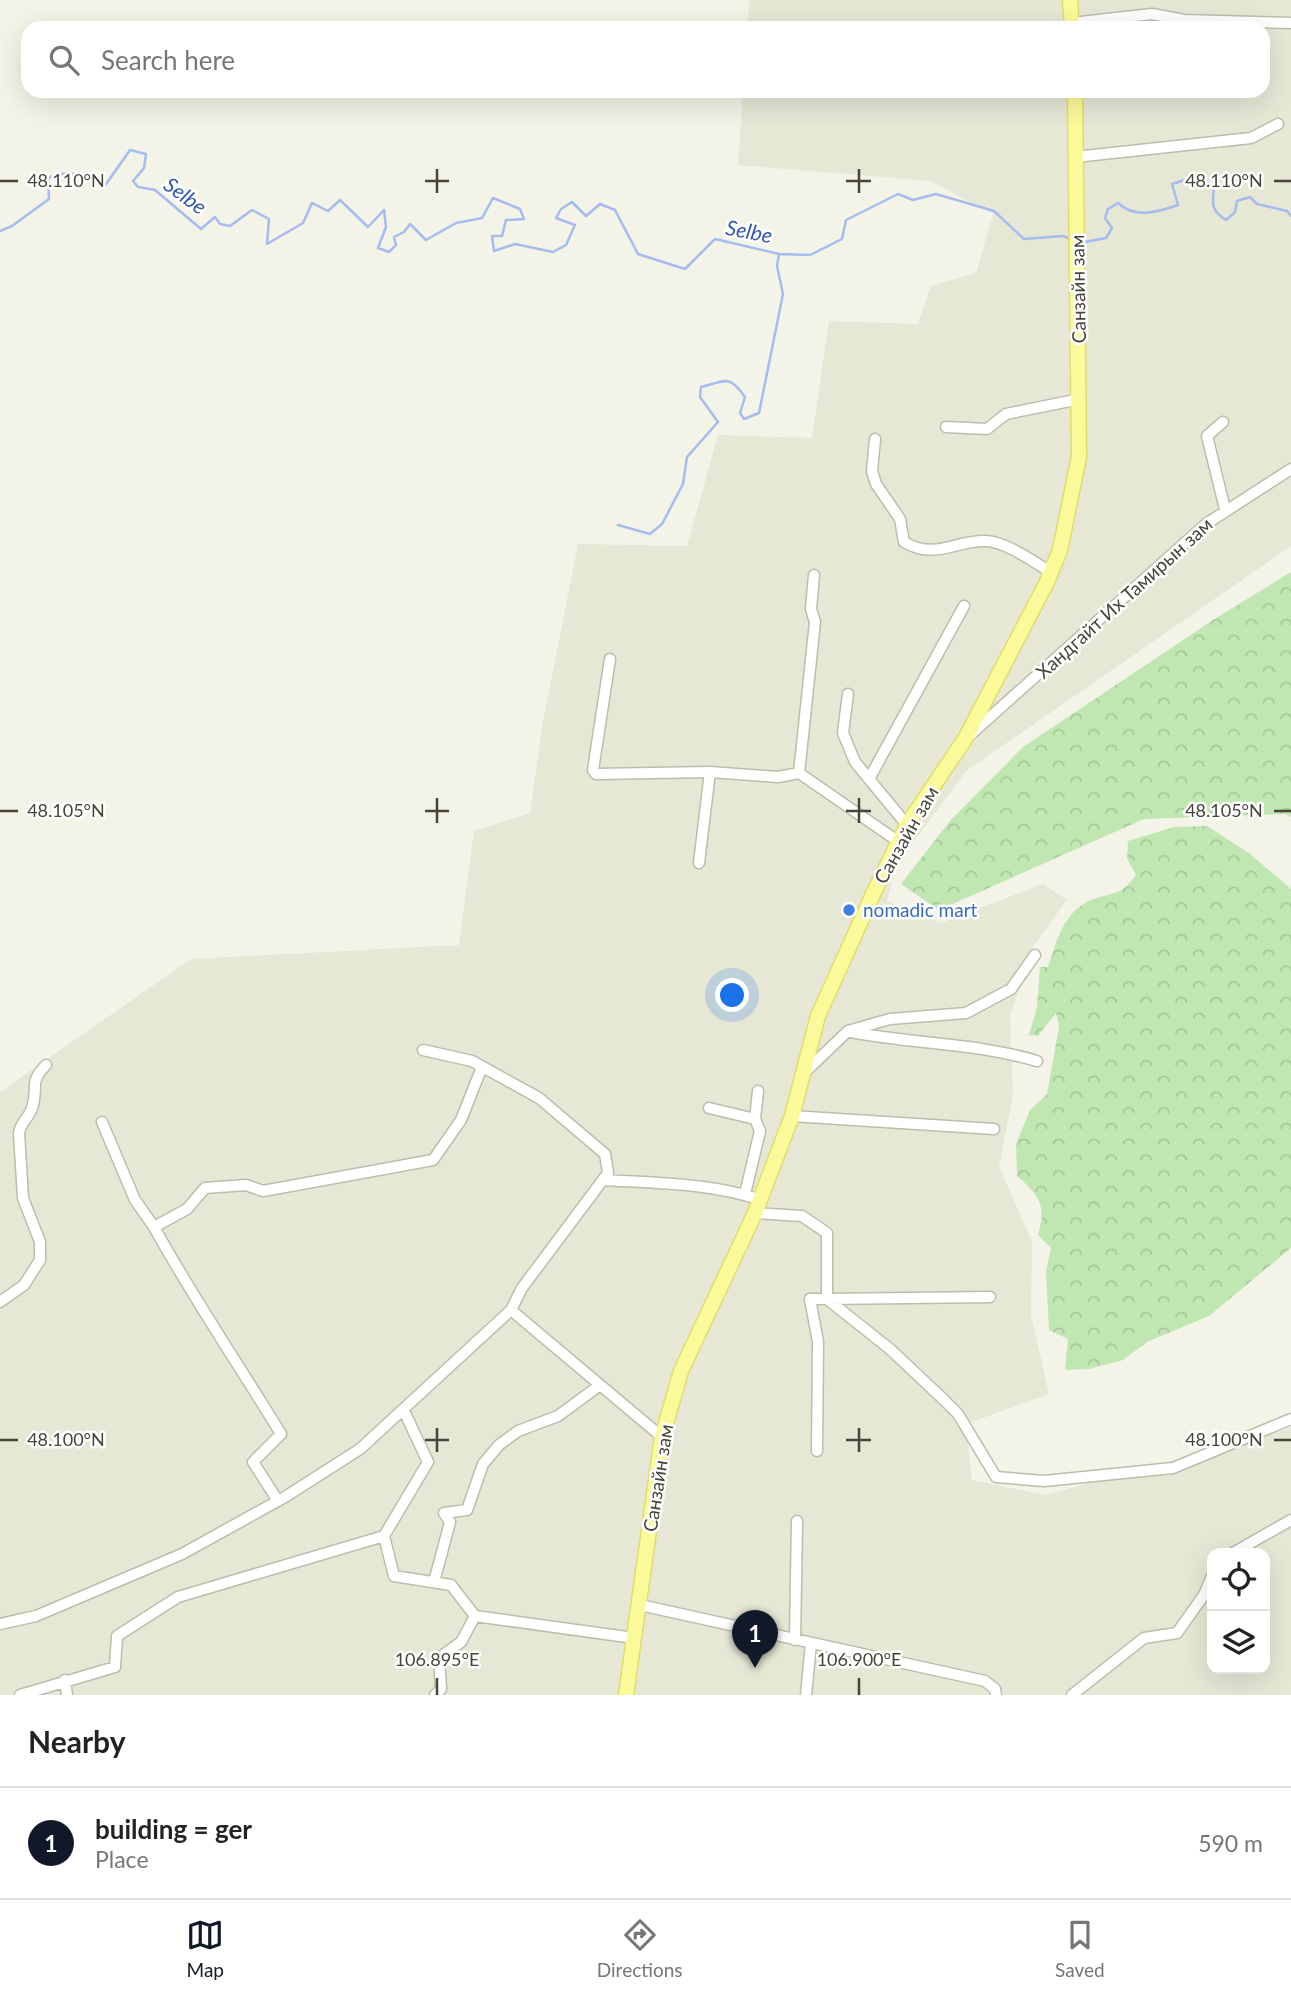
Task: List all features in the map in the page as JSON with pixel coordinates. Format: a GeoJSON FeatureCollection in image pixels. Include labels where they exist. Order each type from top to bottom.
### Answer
{"type":"FeatureCollection","features":[{"type":"Feature","properties":{"kind":"main road"},"geometry":{"type":"LineString","coordinates":[[1070,0],[1072,21]]}},
{"type":"Feature","properties":{"kind":"main road","name":"Санзайн зам"},"geometry":{"type":"LineString","coordinates":[[626,1695],[662,1437],[681,1371],[758,1207],[792,1116],[818,1016],[907,825],[965,739],[1060,550],[1079,457],[1075,98]]}},
{"type":"Feature","properties":{"kind":"street"},"geometry":{"type":"LineString","coordinates":[[1101,21],[1152,14],[1184,20],[1220,21]]}},
{"type":"Feature","properties":{"kind":"street"},"geometry":{"type":"LineString","coordinates":[[1270,22],[1291,23]]}},
{"type":"Feature","properties":{"kind":"street"},"geometry":{"type":"LineString","coordinates":[[1075,158],[1251,138],[1278,124]]}},
{"type":"Feature","properties":{"kind":"street"},"geometry":{"type":"LineString","coordinates":[[946,427],[987,429],[1006,414],[1080,399]]}},
{"type":"Feature","properties":{"kind":"street"},"geometry":{"type":"LineString","coordinates":[[1223,422],[1207,436],[1224,509]]}},
{"type":"Feature","properties":{"kind":"street"},"geometry":{"type":"LineString","coordinates":[[874,439],[872,471],[876,484],[900,519],[904,542],[911,546],[944,550],[989,541],[1051,572]]}},
{"type":"Feature","properties":{"kind":"street","name":"Хандгайт Их Тамирын зам"},"geometry":{"type":"LineString","coordinates":[[965,739],[1224,509],[1291,469]]}},
{"type":"Feature","properties":{"kind":"street"},"geometry":{"type":"LineString","coordinates":[[799,773],[815,622],[811,609],[814,575]]}},
{"type":"Feature","properties":{"kind":"street"},"geometry":{"type":"LineString","coordinates":[[869,779],[964,606]]}},
{"type":"Feature","properties":{"kind":"street"},"geometry":{"type":"LineString","coordinates":[[610,659],[593,770],[596,774],[710,772],[778,777],[799,773],[899,842]]}},
{"type":"Feature","properties":{"kind":"street"},"geometry":{"type":"LineString","coordinates":[[848,694],[843,733],[855,762],[907,825]]}},
{"type":"Feature","properties":{"kind":"street"},"geometry":{"type":"LineString","coordinates":[[699,863],[710,772]]}},
{"type":"Feature","properties":{"kind":"street"},"geometry":{"type":"LineString","coordinates":[[803,1074],[849,1031],[890,1019],[966,1013],[1011,989],[1035,955]]}},
{"type":"Feature","properties":{"kind":"street"},"geometry":{"type":"LineString","coordinates":[[849,1031],[885,1038],[998,1050],[1037,1061]]}},
{"type":"Feature","properties":{"kind":"street"},"geometry":{"type":"LineString","coordinates":[[0,1624],[36,1616],[182,1554],[278,1501],[360,1449],[510,1310],[522,1289],[603,1180],[608,1167],[606,1154],[539,1098],[472,1061],[423,1050]]}},
{"type":"Feature","properties":{"kind":"street"},"geometry":{"type":"LineString","coordinates":[[0,1302],[24,1285],[40,1260],[40,1242],[23,1198],[19,1133],[20,1123],[32,1108],[36,1074],[46,1065]]}},
{"type":"Feature","properties":{"kind":"street"},"geometry":{"type":"LineString","coordinates":[[154,1227],[187,1209],[205,1188],[246,1185],[263,1191],[433,1160],[461,1120],[482,1067]]}},
{"type":"Feature","properties":{"kind":"street"},"geometry":{"type":"LineString","coordinates":[[745,1194],[760,1131],[755,1119],[758,1091]]}},
{"type":"Feature","properties":{"kind":"street"},"geometry":{"type":"LineString","coordinates":[[709,1108],[755,1119]]}},
{"type":"Feature","properties":{"kind":"street"},"geometry":{"type":"LineString","coordinates":[[792,1116],[994,1129]]}},
{"type":"Feature","properties":{"kind":"street"},"geometry":{"type":"LineString","coordinates":[[102,1122],[135,1200],[154,1227],[186,1286],[206,1311],[281,1434],[253,1462],[278,1501]]}},
{"type":"Feature","properties":{"kind":"street"},"geometry":{"type":"LineString","coordinates":[[603,1180],[677,1185],[745,1194],[758,1207],[802,1216],[827,1233],[827,1299]]}},
{"type":"Feature","properties":{"kind":"street"},"geometry":{"type":"LineString","coordinates":[[817,1451],[818,1342],[810,1299],[990,1297]]}},
{"type":"Feature","properties":{"kind":"street"},"geometry":{"type":"LineString","coordinates":[[827,1299],[890,1349],[958,1414],[996,1477],[1044,1480],[1173,1468],[1291,1419]]}},
{"type":"Feature","properties":{"kind":"street"},"geometry":{"type":"LineString","coordinates":[[510,1310],[662,1437]]}},
{"type":"Feature","properties":{"kind":"street"},"geometry":{"type":"LineString","coordinates":[[434,1582],[450,1522],[444,1513],[467,1510],[476,1480],[490,1454],[518,1431],[558,1416],[600,1385]]}},
{"type":"Feature","properties":{"kind":"street"},"geometry":{"type":"LineString","coordinates":[[20,1695],[114,1667],[117,1636],[178,1597],[384,1536],[428,1462],[404,1411]]}},
{"type":"Feature","properties":{"kind":"street"},"geometry":{"type":"LineString","coordinates":[[1242,1548],[1291,1520]]}},
{"type":"Feature","properties":{"kind":"street"},"geometry":{"type":"LineString","coordinates":[[795,1640],[797,1521]]}},
{"type":"Feature","properties":{"kind":"street"},"geometry":{"type":"LineString","coordinates":[[384,1536],[394,1576],[451,1585],[475,1616],[634,1638]]}},
{"type":"Feature","properties":{"kind":"street"},"geometry":{"type":"LineString","coordinates":[[1072,1695],[1144,1638],[1177,1633],[1207,1588]]}},
{"type":"Feature","properties":{"kind":"street"},"geometry":{"type":"LineString","coordinates":[[640,1605],[985,1681],[995,1689],[996,1695]]}},
{"type":"Feature","properties":{"kind":"street"},"geometry":{"type":"LineString","coordinates":[[435,1695],[441,1689],[439,1658],[461,1642],[475,1616]]}},
{"type":"Feature","properties":{"kind":"street"},"geometry":{"type":"LineString","coordinates":[[806,1695],[811,1643]]}},
{"type":"Feature","properties":{"kind":"street"},"geometry":{"type":"LineString","coordinates":[[65,1680],[67,1695]]}},
{"type":"Feature","properties":{"kind":"shaded area"},"geometry":{"type":"Polygon","coordinates":[[[749,0],[1291,0],[1291,546],[966,771],[896,866],[887,901],[941,923],[1043,884],[1067,900],[1034,945],[1010,1016],[1013,1095],[999,1167],[1032,1241],[1031,1315],[1049,1394],[966,1424],[972,1480],[1045,1495],[1291,1428],[1291,1695],[0,1695],[0,1092],[191,959],[459,945],[474,831],[530,813],[543,721],[578,544],[687,546],[718,435],[812,438],[829,321],[918,324],[931,286],[976,273],[993,214],[930,181],[738,165],[743,98],[1270,98],[1270,21],[748,21],[749,0]]]}},
{"type":"Feature","properties":{"kind":"green space"},"geometry":{"type":"Polygon","coordinates":[[[1291,572],[1291,817],[1285,814],[1144,819],[939,910],[901,884],[950,821],[1023,747],[1213,620],[1291,572]]]}},
{"type":"Feature","properties":{"kind":"green space"},"geometry":{"type":"Polygon","coordinates":[[[1207,826],[1249,853],[1291,889],[1291,1248],[1209,1316],[1147,1342],[1123,1360],[1089,1369],[1065,1370],[1068,1339],[1049,1330],[1046,1271],[1051,1248],[1038,1235],[1042,1216],[1039,1201],[1017,1176],[1016,1144],[1030,1110],[1047,1094],[1059,1027],[1056,1013],[1038,1036],[1029,1035],[1037,1007],[1040,967],[1048,967],[1062,928],[1074,912],[1091,900],[1121,890],[1136,875],[1127,858],[1128,841],[1174,827],[1207,826]]]}},
{"type":"Feature","properties":{"kind":"waterway","name":"Selbe"},"geometry":{"type":"LineString","coordinates":[[0,231],[12,226],[49,199],[48,178],[71,174],[104,187],[130,150],[146,154],[144,168],[133,181],[138,187],[155,190],[201,229],[215,217],[220,224],[230,226],[252,210],[269,219],[267,244],[303,223],[312,203],[328,211],[340,200],[368,227],[384,210],[386,227],[378,248],[389,252],[396,245],[394,237],[404,232],[410,224],[426,240],[456,223],[482,218],[493,198],[520,209],[524,219],[506,220],[502,236],[492,236],[494,251],[515,244],[553,252],[566,245],[575,225],[556,218],[561,209],[572,202],[586,216],[600,204],[615,210],[638,254],[685,269],[715,239],[779,254],[810,255],[842,239],[846,220],[898,194],[913,200],[936,194],[994,211],[1024,239],[1063,236],[1071,239]]}},
{"type":"Feature","properties":{"kind":"waterway","name":"Selbe"},"geometry":{"type":"LineString","coordinates":[[1080,243],[1106,238],[1112,228],[1105,218],[1108,209],[1118,203],[1139,213],[1155,212],[1178,205],[1172,184],[1197,176],[1214,187],[1214,206],[1226,220],[1235,212],[1237,201],[1250,197],[1257,204],[1287,211],[1291,216]]}},
{"type":"Feature","properties":{"kind":"waterway"},"geometry":{"type":"LineString","coordinates":[[618,525],[650,534],[662,524],[683,484],[687,457],[718,422],[700,397],[701,387],[721,381],[730,382],[745,397],[740,413],[744,419],[759,413],[783,294],[777,266],[779,254]]}},
{"type":"Feature","properties":{"kind":"place","name":"nomadic mart"},"geometry":{"type":"Point","coordinates":[849,910]}},
{"type":"Feature","properties":{"kind":"place","name":"building = ger"},"geometry":{"type":"Point","coordinates":[755,1668]}}]}
